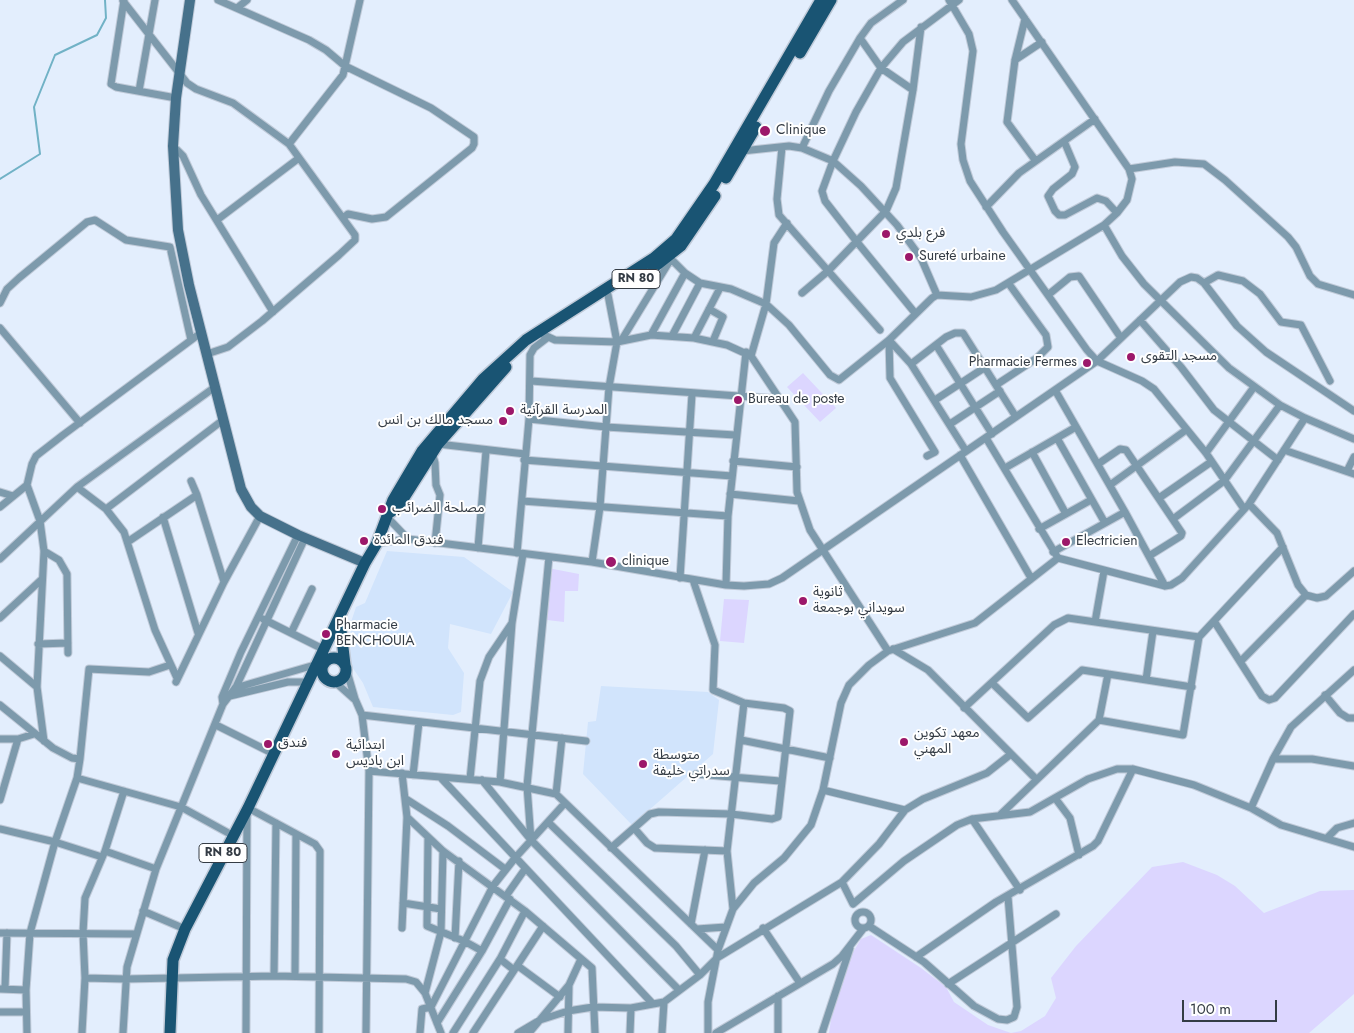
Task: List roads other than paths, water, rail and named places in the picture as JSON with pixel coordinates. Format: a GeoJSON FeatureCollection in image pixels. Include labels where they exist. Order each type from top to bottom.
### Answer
{"type":"FeatureCollection","features":[{"type":"Feature","properties":{"kind":"main road"},"geometry":{"type":"LineString","coordinates":[[190,0],[176,98],[173,146],[178,230],[189,285],[241,489],[251,507],[260,516],[302,537],[366,562]]}},
{"type":"Feature","properties":{"kind":"main road","name":"RN 80"},"geometry":{"type":"LineString","coordinates":[[170,1033],[173,960],[185,929],[232,835],[248,809],[309,682],[327,668],[340,619],[377,542],[389,515],[393,500],[422,451],[504,359],[539,330],[668,256],[676,239],[714,184],[821,0]]}},
{"type":"Feature","properties":{"kind":"main road","name":"RN 80"},"geometry":{"type":"LineString","coordinates":[[389,515],[400,504],[435,448],[472,396],[519,354],[668,256],[688,237],[742,151],[831,0]]}},
{"type":"Feature","properties":{"kind":"main road","name":"RN 80"},"geometry":{"type":"LineString","coordinates":[[340,619],[345,666]]}},
{"type":"Feature","properties":{"kind":"main road"},"geometry":{"type":"LineString","coordinates":[[309,682],[327,668],[334,659],[345,666],[342,679],[327,668]]}},
{"type":"Feature","properties":{"kind":"street"},"geometry":{"type":"LineString","coordinates":[[139,91],[155,0]]}},
{"type":"Feature","properties":{"kind":"street"},"geometry":{"type":"LineString","coordinates":[[218,0],[309,40],[326,50],[345,66],[431,108],[472,134],[475,141],[472,148],[386,217],[372,219],[348,214],[343,218]]}},
{"type":"Feature","properties":{"kind":"street"},"geometry":{"type":"LineString","coordinates":[[237,8],[247,0]]}},
{"type":"Feature","properties":{"kind":"street"},"geometry":{"type":"LineString","coordinates":[[289,144],[343,75],[360,0]]}},
{"type":"Feature","properties":{"kind":"street"},"geometry":{"type":"LineString","coordinates":[[802,148],[829,92],[860,38],[871,23],[903,0]]}},
{"type":"Feature","properties":{"kind":"street"},"geometry":{"type":"LineString","coordinates":[[915,312],[857,242],[823,196],[824,183],[856,112],[881,68],[893,52],[951,2],[959,0]]}},
{"type":"Feature","properties":{"kind":"street"},"geometry":{"type":"LineString","coordinates":[[592,562],[600,508],[609,387],[619,342],[668,256],[700,283],[745,294],[766,304],[789,324],[830,375],[839,380],[889,340],[915,312],[937,295],[970,297],[1009,284],[1104,225],[1117,213],[1131,189],[1130,169],[1012,0]]}},
{"type":"Feature","properties":{"kind":"street"},"geometry":{"type":"LineString","coordinates":[[123,1],[192,87],[233,102],[289,144],[354,233],[355,240],[273,312],[228,347],[207,354]]}},
{"type":"Feature","properties":{"kind":"street"},"geometry":{"type":"LineString","coordinates":[[123,1],[110,81],[113,87],[176,98]]}},
{"type":"Feature","properties":{"kind":"street"},"geometry":{"type":"LineString","coordinates":[[951,2],[969,34],[972,51],[972,70],[963,118],[963,160],[970,181],[986,207],[1086,350],[1097,361],[1142,381],[1154,389],[1206,453],[1224,481],[1247,506],[1277,533],[1298,585],[1306,595],[1317,598],[1326,596],[1354,571]]}},
{"type":"Feature","properties":{"kind":"street"},"geometry":{"type":"LineString","coordinates":[[1025,19],[1015,60],[1007,122],[1035,160]]}},
{"type":"Feature","properties":{"kind":"street"},"geometry":{"type":"LineString","coordinates":[[802,293],[828,271],[886,211],[900,174],[921,28]]}},
{"type":"Feature","properties":{"kind":"street"},"geometry":{"type":"LineString","coordinates":[[860,38],[881,68],[913,90]]}},
{"type":"Feature","properties":{"kind":"street"},"geometry":{"type":"LineString","coordinates":[[1015,60],[1042,42]]}},
{"type":"Feature","properties":{"kind":"street"},"geometry":{"type":"LineString","coordinates":[[986,207],[1009,180],[1095,119]]}},
{"type":"Feature","properties":{"kind":"street"},"geometry":{"type":"LineString","coordinates":[[1064,141],[1075,167],[1072,174],[1048,196],[1056,211],[1059,215],[1065,214],[1097,198],[1106,201],[1117,213]]}},
{"type":"Feature","properties":{"kind":"street"},"geometry":{"type":"LineString","coordinates":[[173,146],[183,156],[201,195],[273,312]]}},
{"type":"Feature","properties":{"kind":"street"},"geometry":{"type":"LineString","coordinates":[[742,151],[782,147],[802,148],[833,161],[886,211],[921,258],[937,295]]}},
{"type":"Feature","properties":{"kind":"street"},"geometry":{"type":"LineString","coordinates":[[782,147],[777,208],[780,216],[880,330]]}},
{"type":"Feature","properties":{"kind":"street"},"geometry":{"type":"LineString","coordinates":[[217,220],[299,158]]}},
{"type":"Feature","properties":{"kind":"street"},"geometry":{"type":"LineString","coordinates":[[1130,169],[1175,162],[1204,164],[1226,180],[1288,237],[1296,247],[1310,276],[1318,284],[1354,295]]}},
{"type":"Feature","properties":{"kind":"street"},"geometry":{"type":"LineString","coordinates":[[0,303],[7,289],[19,278],[87,222],[95,220],[126,240],[170,247],[192,340]]}},
{"type":"Feature","properties":{"kind":"street"},"geometry":{"type":"LineString","coordinates":[[726,585],[728,516],[740,396],[748,354],[766,304],[774,243],[787,223]]}},
{"type":"Feature","properties":{"kind":"street"},"geometry":{"type":"LineString","coordinates":[[1104,225],[1134,272],[1205,346],[1254,387],[1280,405],[1354,439]]}},
{"type":"Feature","properties":{"kind":"street"},"geometry":{"type":"LineString","coordinates":[[651,336],[686,273]]}},
{"type":"Feature","properties":{"kind":"street"},"geometry":{"type":"LineString","coordinates":[[1204,283],[1218,275],[1242,281],[1260,294],[1281,322],[1301,325],[1330,381]]}},
{"type":"Feature","properties":{"kind":"street"},"geometry":{"type":"LineString","coordinates":[[1048,295],[1070,277],[1079,276],[1121,338]]}},
{"type":"Feature","properties":{"kind":"street"},"geometry":{"type":"LineString","coordinates":[[377,542],[408,539],[592,562],[726,585],[769,584],[782,578],[1097,361],[1186,278],[1197,278],[1204,283],[1237,326],[1266,352],[1354,411]]}},
{"type":"Feature","properties":{"kind":"street"},"geometry":{"type":"LineString","coordinates":[[672,336],[700,283]]}},
{"type":"Feature","properties":{"kind":"street"},"geometry":{"type":"LineString","coordinates":[[950,424],[975,408],[1048,347],[1046,335],[1009,284]]}},
{"type":"Feature","properties":{"kind":"street"},"geometry":{"type":"LineString","coordinates":[[694,338],[720,288]]}},
{"type":"Feature","properties":{"kind":"street"},"geometry":{"type":"LineString","coordinates":[[608,296],[619,342]]}},
{"type":"Feature","properties":{"kind":"street"},"geometry":{"type":"LineString","coordinates":[[709,308],[723,317],[713,341]]}},
{"type":"Feature","properties":{"kind":"street"},"geometry":{"type":"LineString","coordinates":[[1140,320],[1181,367],[1214,410],[1228,424],[1278,460]]}},
{"type":"Feature","properties":{"kind":"street"},"geometry":{"type":"LineString","coordinates":[[0,328],[80,422]]}},
{"type":"Feature","properties":{"kind":"street"},"geometry":{"type":"LineString","coordinates":[[44,741],[37,687],[41,580],[44,551],[40,521],[27,484],[29,473],[36,456],[202,332]]}},
{"type":"Feature","properties":{"kind":"street"},"geometry":{"type":"LineString","coordinates":[[911,364],[936,344],[954,333],[963,333],[1016,417]]}},
{"type":"Feature","properties":{"kind":"street"},"geometry":{"type":"LineString","coordinates":[[500,782],[512,623],[520,554],[530,353],[545,336],[619,342],[651,336],[672,336],[713,341],[748,354],[790,412],[796,428],[796,468],[799,501],[810,530],[822,550],[891,650],[928,670],[1036,780]]}},
{"type":"Feature","properties":{"kind":"street"},"geometry":{"type":"LineString","coordinates":[[889,340],[911,364],[950,424],[963,453],[1030,578]]}},
{"type":"Feature","properties":{"kind":"street"},"geometry":{"type":"LineString","coordinates":[[889,340],[890,378],[935,452],[927,456]]}},
{"type":"Feature","properties":{"kind":"street"},"geometry":{"type":"LineString","coordinates":[[936,344],[975,408],[1005,468],[1055,555],[1104,571],[1165,586],[1171,585],[1182,578],[1247,506],[1305,418]]}},
{"type":"Feature","properties":{"kind":"street"},"geometry":{"type":"LineString","coordinates":[[935,400],[984,368]]}},
{"type":"Feature","properties":{"kind":"street"},"geometry":{"type":"LineString","coordinates":[[530,381],[780,399]]}},
{"type":"Feature","properties":{"kind":"street"},"geometry":{"type":"LineString","coordinates":[[0,559],[77,487],[215,387]]}},
{"type":"Feature","properties":{"kind":"street"},"geometry":{"type":"LineString","coordinates":[[1206,453],[1254,387]]}},
{"type":"Feature","properties":{"kind":"street"},"geometry":{"type":"LineString","coordinates":[[1055,390],[1165,586]]}},
{"type":"Feature","properties":{"kind":"street"},"geometry":{"type":"LineString","coordinates":[[680,578],[692,394]]}},
{"type":"Feature","properties":{"kind":"street"},"geometry":{"type":"LineString","coordinates":[[1173,519],[1224,481],[1255,442],[1280,405]]}},
{"type":"Feature","properties":{"kind":"street"},"geometry":{"type":"LineString","coordinates":[[528,419],[735,434]]}},
{"type":"Feature","properties":{"kind":"street"},"geometry":{"type":"LineString","coordinates":[[106,509],[223,420]]}},
{"type":"Feature","properties":{"kind":"street"},"geometry":{"type":"LineString","coordinates":[[1005,468],[1076,428]]}},
{"type":"Feature","properties":{"kind":"street"},"geometry":{"type":"LineString","coordinates":[[1110,486],[1186,430]]}},
{"type":"Feature","properties":{"kind":"street"},"geometry":{"type":"LineString","coordinates":[[1057,438],[1105,523]]}},
{"type":"Feature","properties":{"kind":"street"},"geometry":{"type":"LineString","coordinates":[[435,543],[440,496],[436,484],[435,448],[486,451],[602,467],[732,476]]}},
{"type":"Feature","properties":{"kind":"street"},"geometry":{"type":"LineString","coordinates":[[1098,464],[1122,448],[1160,498],[1173,519],[1181,536],[1149,556]]}},
{"type":"Feature","properties":{"kind":"street"},"geometry":{"type":"LineString","coordinates":[[1284,450],[1350,473],[1354,457]]}},
{"type":"Feature","properties":{"kind":"street"},"geometry":{"type":"LineString","coordinates":[[478,548],[486,451]]}},
{"type":"Feature","properties":{"kind":"street"},"geometry":{"type":"LineString","coordinates":[[1032,452],[1066,514]]}},
{"type":"Feature","properties":{"kind":"street"},"geometry":{"type":"LineString","coordinates":[[733,461],[796,468]]}},
{"type":"Feature","properties":{"kind":"street"},"geometry":{"type":"LineString","coordinates":[[1160,498],[1211,462]]}},
{"type":"Feature","properties":{"kind":"street"},"geometry":{"type":"LineString","coordinates":[[191,481],[224,582]]}},
{"type":"Feature","properties":{"kind":"street"},"geometry":{"type":"LineString","coordinates":[[0,507],[27,484]]}},
{"type":"Feature","properties":{"kind":"street"},"geometry":{"type":"LineString","coordinates":[[77,487],[106,509],[119,524],[129,541],[155,630],[177,680],[198,633],[260,516]]}},
{"type":"Feature","properties":{"kind":"street"},"geometry":{"type":"LineString","coordinates":[[0,492],[13,496]]}},
{"type":"Feature","properties":{"kind":"street"},"geometry":{"type":"LineString","coordinates":[[730,494],[799,501]]}},
{"type":"Feature","properties":{"kind":"street"},"geometry":{"type":"LineString","coordinates":[[129,541],[197,495]]}},
{"type":"Feature","properties":{"kind":"street"},"geometry":{"type":"LineString","coordinates":[[1039,529],[1091,500]]}},
{"type":"Feature","properties":{"kind":"street"},"geometry":{"type":"LineString","coordinates":[[522,501],[728,516]]}},
{"type":"Feature","properties":{"kind":"street"},"geometry":{"type":"LineString","coordinates":[[708,1033],[708,1002],[718,950],[733,909],[754,883],[784,858],[811,825],[823,790],[841,702],[845,691],[865,669],[891,650],[969,626],[1030,578],[1055,555],[1125,512]]}},
{"type":"Feature","properties":{"kind":"street"},"geometry":{"type":"LineString","coordinates":[[389,515],[408,539]]}},
{"type":"Feature","properties":{"kind":"street"},"geometry":{"type":"LineString","coordinates":[[163,517],[198,633]]}},
{"type":"Feature","properties":{"kind":"street"},"geometry":{"type":"LineString","coordinates":[[123,1033],[125,979],[136,934],[156,869],[216,725],[226,688],[258,617],[302,537]]}},
{"type":"Feature","properties":{"kind":"street"},"geometry":{"type":"LineString","coordinates":[[231,696],[302,537]]}},
{"type":"Feature","properties":{"kind":"street"},"geometry":{"type":"LineString","coordinates":[[1099,720],[1183,736],[1199,637],[1283,547]]}},
{"type":"Feature","properties":{"kind":"street"},"geometry":{"type":"LineString","coordinates":[[44,551],[59,560],[67,574],[68,653]]}},
{"type":"Feature","properties":{"kind":"street"},"geometry":{"type":"LineString","coordinates":[[531,840],[527,786],[549,557]]}},
{"type":"Feature","properties":{"kind":"street"},"geometry":{"type":"LineString","coordinates":[[1094,622],[1104,571]]}},
{"type":"Feature","properties":{"kind":"street"},"geometry":{"type":"LineString","coordinates":[[0,618],[41,580]]}},
{"type":"Feature","properties":{"kind":"street"},"geometry":{"type":"LineString","coordinates":[[612,848],[650,814],[659,812],[731,814],[776,818],[778,813],[780,781],[790,711],[784,708],[744,703],[713,690],[716,645],[693,580]]}},
{"type":"Feature","properties":{"kind":"street"},"geometry":{"type":"LineString","coordinates":[[291,632],[312,589]]}},
{"type":"Feature","properties":{"kind":"street"},"geometry":{"type":"LineString","coordinates":[[1241,661],[1306,595]]}},
{"type":"Feature","properties":{"kind":"street"},"geometry":{"type":"LineString","coordinates":[[1214,621],[1262,696],[1272,700],[1354,614]]}},
{"type":"Feature","properties":{"kind":"street"},"geometry":{"type":"LineString","coordinates":[[258,617],[291,632],[355,699]]}},
{"type":"Feature","properties":{"kind":"street"},"geometry":{"type":"LineString","coordinates":[[964,708],[1058,622],[1068,618],[1199,637]]}},
{"type":"Feature","properties":{"kind":"street"},"geometry":{"type":"LineString","coordinates":[[470,779],[478,691],[482,675],[489,657],[512,623]]}},
{"type":"Feature","properties":{"kind":"street"},"geometry":{"type":"LineString","coordinates":[[1146,680],[1153,631]]}},
{"type":"Feature","properties":{"kind":"street"},"geometry":{"type":"LineString","coordinates":[[38,644],[68,643]]}},
{"type":"Feature","properties":{"kind":"street"},"geometry":{"type":"LineString","coordinates":[[0,656],[37,687]]}},
{"type":"Feature","properties":{"kind":"street"},"geometry":{"type":"LineString","coordinates":[[27,1033],[26,990],[30,933],[55,842],[77,778],[89,669],[149,672],[170,665]]}},
{"type":"Feature","properties":{"kind":"street"},"geometry":{"type":"LineString","coordinates":[[345,666],[362,715],[369,770],[366,1033]]}},
{"type":"Feature","properties":{"kind":"street"},"geometry":{"type":"LineString","coordinates":[[226,688],[236,688],[290,671],[327,668]]}},
{"type":"Feature","properties":{"kind":"street"},"geometry":{"type":"LineString","coordinates":[[992,683],[1028,718],[1082,670],[1192,687]]}},
{"type":"Feature","properties":{"kind":"street"},"geometry":{"type":"LineString","coordinates":[[1252,808],[1273,759],[1291,727],[1354,670]]}},
{"type":"Feature","properties":{"kind":"street"},"geometry":{"type":"LineString","coordinates":[[288,682],[290,671]]}},
{"type":"Feature","properties":{"kind":"street"},"geometry":{"type":"LineString","coordinates":[[999,815],[1099,720],[1108,674]]}},
{"type":"Feature","properties":{"kind":"street"},"geometry":{"type":"LineString","coordinates":[[223,700],[231,696],[288,682],[309,682]]}},
{"type":"Feature","properties":{"kind":"street"},"geometry":{"type":"LineString","coordinates":[[1325,695],[1340,712],[1348,718],[1354,718]]}},
{"type":"Feature","properties":{"kind":"street"},"geometry":{"type":"LineString","coordinates":[[733,909],[727,851],[744,703]]}},
{"type":"Feature","properties":{"kind":"street"},"geometry":{"type":"LineString","coordinates":[[0,705],[44,741],[72,758],[80,758]]}},
{"type":"Feature","properties":{"kind":"street"},"geometry":{"type":"LineString","coordinates":[[362,715],[586,741]]}},
{"type":"Feature","properties":{"kind":"street"},"geometry":{"type":"LineString","coordinates":[[413,775],[419,722]]}},
{"type":"Feature","properties":{"kind":"street"},"geometry":{"type":"LineString","coordinates":[[216,725],[274,754]]}},
{"type":"Feature","properties":{"kind":"street"},"geometry":{"type":"LineString","coordinates":[[0,739],[18,739],[34,734]]}},
{"type":"Feature","properties":{"kind":"street"},"geometry":{"type":"LineString","coordinates":[[556,794],[562,738]]}},
{"type":"Feature","properties":{"kind":"street"},"geometry":{"type":"LineString","coordinates":[[0,800],[18,739]]}},
{"type":"Feature","properties":{"kind":"street"},"geometry":{"type":"LineString","coordinates":[[740,740],[830,758]]}},
{"type":"Feature","properties":{"kind":"street"},"geometry":{"type":"LineString","coordinates":[[518,1033],[540,1020],[568,1011],[593,1007],[631,1008],[664,1002],[700,975],[717,958],[763,928],[842,882],[879,844],[905,810],[923,799],[996,768],[1011,754]]}},
{"type":"Feature","properties":{"kind":"street"},"geometry":{"type":"LineString","coordinates":[[1273,759],[1312,759],[1354,766]]}},
{"type":"Feature","properties":{"kind":"street"},"geometry":{"type":"LineString","coordinates":[[916,957],[996,902],[1008,897],[1079,855],[1098,841],[1133,768]]}},
{"type":"Feature","properties":{"kind":"street"},"geometry":{"type":"LineString","coordinates":[[853,904],[904,861],[956,825],[972,819],[1030,812],[1099,775],[1117,769],[1133,768],[1194,785],[1252,808],[1281,826],[1354,847]]}},
{"type":"Feature","properties":{"kind":"street"},"geometry":{"type":"LineString","coordinates":[[369,770],[500,782],[527,786],[556,794],[718,950]]}},
{"type":"Feature","properties":{"kind":"street"},"geometry":{"type":"LineString","coordinates":[[402,773],[407,817],[402,928]]}},
{"type":"Feature","properties":{"kind":"street"},"geometry":{"type":"LineString","coordinates":[[696,774],[780,781]]}},
{"type":"Feature","properties":{"kind":"street"},"geometry":{"type":"LineString","coordinates":[[77,778],[181,807],[232,835]]}},
{"type":"Feature","properties":{"kind":"street"},"geometry":{"type":"LineString","coordinates":[[441,778],[653,1004]]}},
{"type":"Feature","properties":{"kind":"street"},"geometry":{"type":"LineString","coordinates":[[482,780],[531,840],[679,990]]}},
{"type":"Feature","properties":{"kind":"street"},"geometry":{"type":"LineString","coordinates":[[823,790],[905,810]]}},
{"type":"Feature","properties":{"kind":"street"},"geometry":{"type":"LineString","coordinates":[[82,1033],[85,978],[82,933],[85,898],[104,854],[124,791]]}},
{"type":"Feature","properties":{"kind":"street"},"geometry":{"type":"LineString","coordinates":[[1055,798],[1073,823],[1079,855]]}},
{"type":"Feature","properties":{"kind":"street"},"geometry":{"type":"LineString","coordinates":[[406,799],[448,826],[505,869]]}},
{"type":"Feature","properties":{"kind":"street"},"geometry":{"type":"LineString","coordinates":[[431,1008],[493,886],[514,858],[565,803]]}},
{"type":"Feature","properties":{"kind":"street"},"geometry":{"type":"LineString","coordinates":[[246,1033],[248,809],[315,844],[320,851],[319,1033]]}},
{"type":"Feature","properties":{"kind":"street"},"geometry":{"type":"LineString","coordinates":[[407,817],[443,851],[526,911],[592,968],[594,972],[593,1007],[595,1033]]}},
{"type":"Feature","properties":{"kind":"street"},"geometry":{"type":"LineString","coordinates":[[972,819],[1020,890]]}},
{"type":"Feature","properties":{"kind":"street"},"geometry":{"type":"LineString","coordinates":[[548,822],[676,946],[700,975]]}},
{"type":"Feature","properties":{"kind":"street"},"geometry":{"type":"LineString","coordinates":[[274,976],[276,823]]}},
{"type":"Feature","properties":{"kind":"street"},"geometry":{"type":"LineString","coordinates":[[1327,838],[1338,828],[1354,823]]}},
{"type":"Feature","properties":{"kind":"street"},"geometry":{"type":"LineString","coordinates":[[634,828],[650,846],[727,851]]}},
{"type":"Feature","properties":{"kind":"street"},"geometry":{"type":"LineString","coordinates":[[0,829],[104,854],[156,869]]}},
{"type":"Feature","properties":{"kind":"street"},"geometry":{"type":"LineString","coordinates":[[295,976],[296,834]]}},
{"type":"Feature","properties":{"kind":"street"},"geometry":{"type":"LineString","coordinates":[[428,838],[427,926],[464,940],[482,951]]}},
{"type":"Feature","properties":{"kind":"street"},"geometry":{"type":"LineString","coordinates":[[694,926],[705,850]]}},
{"type":"Feature","properties":{"kind":"street"},"geometry":{"type":"LineString","coordinates":[[425,993],[441,932],[443,851]]}},
{"type":"Feature","properties":{"kind":"street"},"geometry":{"type":"LineString","coordinates":[[455,938],[459,861]]}},
{"type":"Feature","properties":{"kind":"street"},"geometry":{"type":"LineString","coordinates":[[437,1023],[482,951],[508,898],[525,869]]}},
{"type":"Feature","properties":{"kind":"street"},"geometry":{"type":"LineString","coordinates":[[842,882],[858,913]]}},
{"type":"Feature","properties":{"kind":"street"},"geometry":{"type":"LineString","coordinates":[[858,913],[854,923],[866,927],[916,957],[948,984],[961,998],[988,1015],[1002,1020],[1014,1017],[1017,1007],[1008,897]]}},
{"type":"Feature","properties":{"kind":"street"},"geometry":{"type":"LineString","coordinates":[[403,902],[441,909]]}},
{"type":"Feature","properties":{"kind":"street"},"geometry":{"type":"LineString","coordinates":[[143,911],[185,929]]}},
{"type":"Feature","properties":{"kind":"street"},"geometry":{"type":"LineString","coordinates":[[453,1033],[500,959],[526,911]]}},
{"type":"Feature","properties":{"kind":"street"},"geometry":{"type":"LineString","coordinates":[[716,1033],[832,964],[851,945],[871,919],[868,914],[858,913]]}},
{"type":"Feature","properties":{"kind":"street"},"geometry":{"type":"LineString","coordinates":[[948,984],[1056,914]]}},
{"type":"Feature","properties":{"kind":"street"},"geometry":{"type":"LineString","coordinates":[[472,1033],[543,926]]}},
{"type":"Feature","properties":{"kind":"street"},"geometry":{"type":"LineString","coordinates":[[694,926],[726,927]]}},
{"type":"Feature","properties":{"kind":"street"},"geometry":{"type":"LineString","coordinates":[[763,928],[800,983]]}},
{"type":"Feature","properties":{"kind":"street"},"geometry":{"type":"LineString","coordinates":[[26,990],[2,988],[3,933],[136,934]]}},
{"type":"Feature","properties":{"kind":"street"},"geometry":{"type":"LineString","coordinates":[[822,1033],[851,945]]}},
{"type":"Feature","properties":{"kind":"street"},"geometry":{"type":"LineString","coordinates":[[500,959],[560,997]]}},
{"type":"Feature","properties":{"kind":"street"},"geometry":{"type":"LineString","coordinates":[[529,1033],[569,986],[581,960]]}},
{"type":"Feature","properties":{"kind":"street"},"geometry":{"type":"LineString","coordinates":[[85,978],[295,976],[412,980],[425,993],[441,1033]]}},
{"type":"Feature","properties":{"kind":"street"},"geometry":{"type":"LineString","coordinates":[[568,1033],[569,986]]}},
{"type":"Feature","properties":{"kind":"street"},"geometry":{"type":"LineString","coordinates":[[778,996],[778,1033]]}},
{"type":"Feature","properties":{"kind":"street"},"geometry":{"type":"LineString","coordinates":[[662,1033],[664,1002]]}},
{"type":"Feature","properties":{"kind":"street"},"geometry":{"type":"LineString","coordinates":[[420,1033],[422,1009],[431,1008]]}},
{"type":"Feature","properties":{"kind":"street"},"geometry":{"type":"LineString","coordinates":[[630,1033],[631,1008]]}},
{"type":"Feature","properties":{"kind":"street"},"geometry":{"type":"LineString","coordinates":[[0,1012],[26,1012]]}},
{"type":"Feature","properties":{"kind":"waterway"},"geometry":{"type":"LineString","coordinates":[[0,179],[40,154],[34,107],[55,55],[97,35],[106,18],[105,0]]}},
{"type":"Feature","properties":{"kind":"place","name":"Clinique"},"geometry":{"type":"Point","coordinates":[765,131]}},
{"type":"Feature","properties":{"kind":"place","name":"فرع بلدي"},"geometry":{"type":"Point","coordinates":[886,234]}},
{"type":"Feature","properties":{"kind":"place","name":"Sureté urbaine"},"geometry":{"type":"Point","coordinates":[909,257]}},
{"type":"Feature","properties":{"kind":"place","name":"مسجد التقوى"},"geometry":{"type":"Point","coordinates":[1131,357]}},
{"type":"Feature","properties":{"kind":"place","name":"Pharmacie Fermes"},"geometry":{"type":"Point","coordinates":[1087,363]}},
{"type":"Feature","properties":{"kind":"place","name":"Bureau de poste"},"geometry":{"type":"Point","coordinates":[738,400]}},
{"type":"Feature","properties":{"kind":"place","name":"المدرسة القرآنية"},"geometry":{"type":"Point","coordinates":[510,411]}},
{"type":"Feature","properties":{"kind":"place","name":"مسجد مالك بن انس"},"geometry":{"type":"Point","coordinates":[503,421]}},
{"type":"Feature","properties":{"kind":"place","name":"مصلحة الضرائب"},"geometry":{"type":"Point","coordinates":[382,509]}},
{"type":"Feature","properties":{"kind":"place","name":"فندق المائدة"},"geometry":{"type":"Point","coordinates":[364,541]}},
{"type":"Feature","properties":{"kind":"place","name":"Electricien"},"geometry":{"type":"Point","coordinates":[1066,542]}},
{"type":"Feature","properties":{"kind":"place","name":"clinique"},"geometry":{"type":"Point","coordinates":[611,562]}},
{"type":"Feature","properties":{"kind":"place","name":"ثانوية سويداني بوجمعة"},"geometry":{"type":"Point","coordinates":[803,601]}},
{"type":"Feature","properties":{"kind":"place","name":"Pharmacie BENCHOUIA"},"geometry":{"type":"Point","coordinates":[326,634]}},
{"type":"Feature","properties":{"kind":"place","name":"معهد تكوين المهني"},"geometry":{"type":"Point","coordinates":[904,742]}},
{"type":"Feature","properties":{"kind":"place","name":"فندق"},"geometry":{"type":"Point","coordinates":[268,744]}},
{"type":"Feature","properties":{"kind":"place","name":"ابتدائية ابن باديس"},"geometry":{"type":"Point","coordinates":[336,754]}},
{"type":"Feature","properties":{"kind":"place","name":"متوسطة سدراتي خليفة"},"geometry":{"type":"Point","coordinates":[643,764]}}]}
